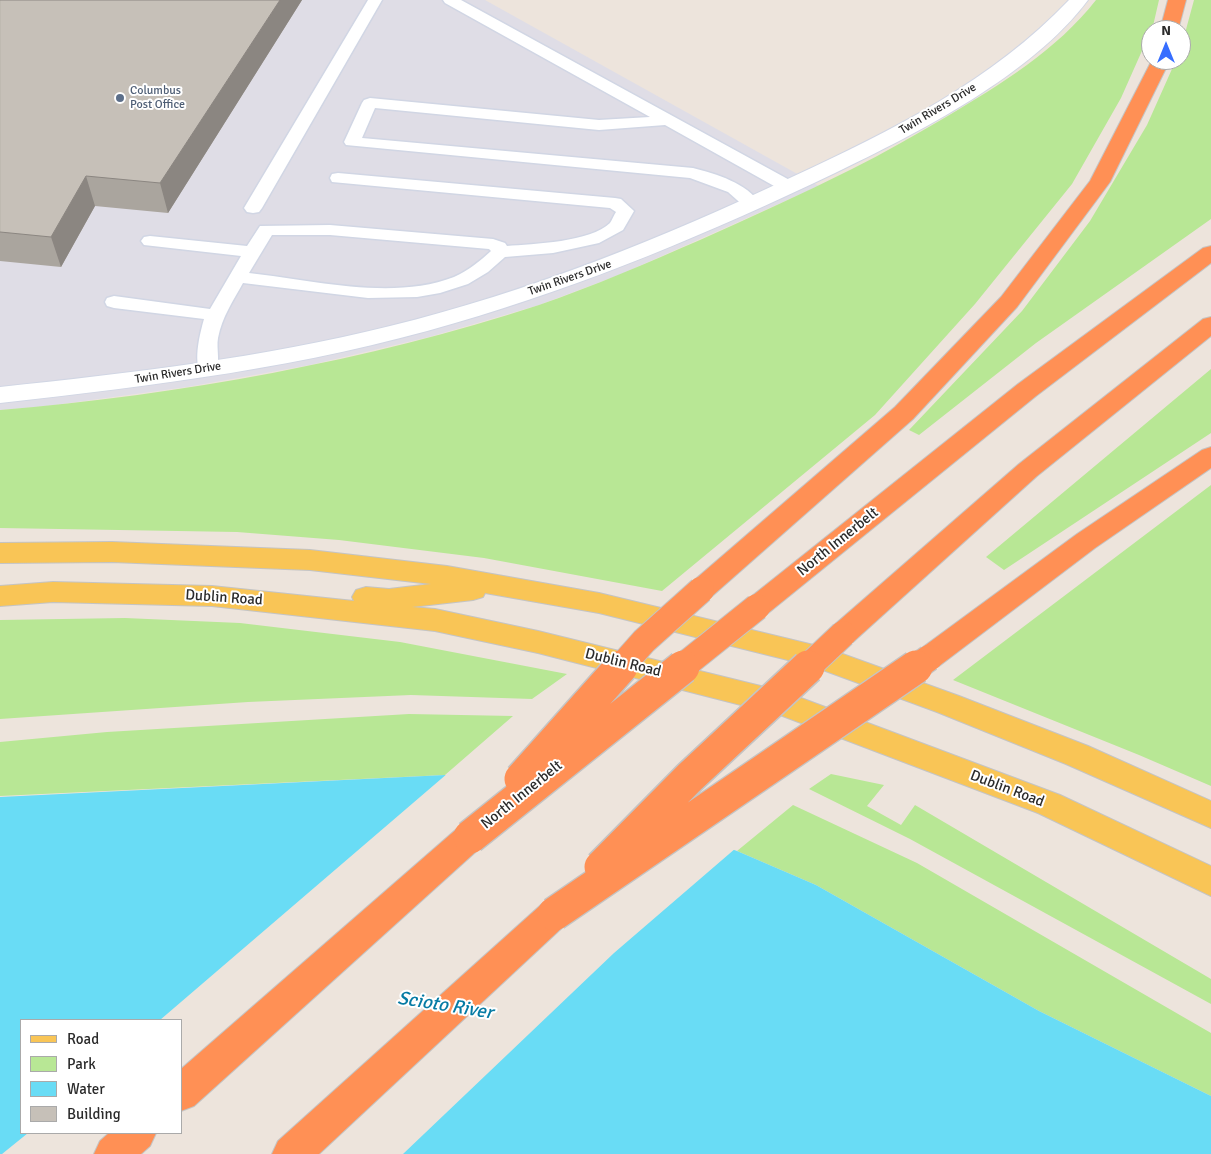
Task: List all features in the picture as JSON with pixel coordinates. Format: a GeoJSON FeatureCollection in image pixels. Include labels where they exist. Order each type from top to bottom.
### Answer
{"type":"FeatureCollection","features":[{"type":"Feature","properties":{"kind":"highway"},"geometry":{"type":"LineString","coordinates":[[1172,20],[1177,0]]}},
{"type":"Feature","properties":{"kind":"highway"},"geometry":{"type":"LineString","coordinates":[[182,1092],[470,837],[644,641],[904,413],[1009,302],[1100,182],[1156,70]]}},
{"type":"Feature","properties":{"kind":"highway","name":"North Innerbelt"},"geometry":{"type":"LineString","coordinates":[[470,837],[1027,390],[1211,253]]}},
{"type":"Feature","properties":{"kind":"highway"},"geometry":{"type":"LineString","coordinates":[[291,1154],[554,914],[690,777],[843,634],[1028,470],[1211,324]]}},
{"type":"Feature","properties":{"kind":"highway"},"geometry":{"type":"LineString","coordinates":[[554,914],[929,658],[1086,541],[1211,456]]}},
{"type":"Feature","properties":{"kind":"highway"},"geometry":{"type":"LineString","coordinates":[[113,1154],[136,1134]]}},
{"type":"Feature","properties":{"kind":"main road","name":"Twin Rivers Drive"},"geometry":{"type":"LineString","coordinates":[[0,395],[107,384],[208,369],[320,349],[444,319],[551,286],[620,261],[789,187],[861,153],[924,120],[977,86],[1022,53],[1050,30],[1079,0]]}},
{"type":"Feature","properties":{"kind":"main road"},"geometry":{"type":"LineString","coordinates":[[0,553],[112,552],[310,560],[447,576],[599,603],[816,656],[948,704],[1077,755],[1211,815]]}},
{"type":"Feature","properties":{"kind":"main road"},"geometry":{"type":"LineString","coordinates":[[0,580],[63,577],[238,583],[389,599],[504,586]]}},
{"type":"Feature","properties":{"kind":"main road","name":"Dublin Road"},"geometry":{"type":"LineString","coordinates":[[0,596],[53,592],[212,596],[434,620],[538,642],[785,704],[1049,804],[1211,882]]}},
{"type":"Feature","properties":{"kind":"lane"},"geometry":{"type":"LineString","coordinates":[[253,208],[374,0]]}},
{"type":"Feature","properties":{"kind":"lane"},"geometry":{"type":"LineString","coordinates":[[450,0],[789,187]]}},
{"type":"Feature","properties":{"kind":"lane"},"geometry":{"type":"LineString","coordinates":[[668,120],[599,125],[370,103],[352,142],[693,173],[734,188],[752,204]]}},
{"type":"Feature","properties":{"kind":"lane"},"geometry":{"type":"LineString","coordinates":[[238,276],[358,292],[391,294],[419,292],[451,284],[474,274],[500,252],[553,248],[593,239],[617,226],[625,211],[615,203],[338,178]]}},
{"type":"Feature","properties":{"kind":"lane"},"geometry":{"type":"LineString","coordinates":[[208,369],[208,339],[215,315],[266,230],[330,230],[493,244],[499,247],[500,252]]}},
{"type":"Feature","properties":{"kind":"lane"},"geometry":{"type":"LineString","coordinates":[[150,241],[253,252]]}},
{"type":"Feature","properties":{"kind":"lane"},"geometry":{"type":"LineString","coordinates":[[114,302],[215,315]]}},
{"type":"Feature","properties":{"kind":"shaded area"},"geometry":{"type":"Polygon","coordinates":[[[0,0],[485,0],[819,186],[619,275],[539,305],[429,337],[310,365],[187,387],[47,406],[0,410],[0,0]]]}},
{"type":"Feature","properties":{"kind":"green space"},"geometry":{"type":"Polygon","coordinates":[[[1096,0],[1159,0],[1154,20],[1141,20],[1141,53],[1121,98],[1072,184],[975,304],[875,415],[662,591],[484,558],[339,540],[237,532],[0,528],[0,410],[136,395],[272,373],[408,343],[560,298],[700,240],[864,163],[966,105],[1007,79],[1046,51],[1081,18],[1096,0]]]}},
{"type":"Feature","properties":{"kind":"green space"},"geometry":{"type":"Polygon","coordinates":[[[1194,0],[1211,0],[1211,219],[1036,343],[919,435],[909,430],[1022,311],[1090,221],[1147,125],[1172,70],[1191,70],[1191,20],[1189,20],[1194,0]]]}},
{"type":"Feature","properties":{"kind":"green space"},"geometry":{"type":"Polygon","coordinates":[[[1211,369],[1211,433],[1004,570],[986,557],[1211,369]]]}},
{"type":"Feature","properties":{"kind":"green space"},"geometry":{"type":"Polygon","coordinates":[[[1211,485],[1211,786],[953,680],[1211,485]]]}},
{"type":"Feature","properties":{"kind":"green space"},"geometry":{"type":"Polygon","coordinates":[[[125,618],[240,623],[400,642],[567,674],[532,699],[411,695],[248,702],[0,719],[0,620],[125,618]]]}},
{"type":"Feature","properties":{"kind":"green space"},"geometry":{"type":"Polygon","coordinates":[[[409,714],[513,716],[445,775],[0,796],[0,742],[107,732],[409,714]]]}},
{"type":"Feature","properties":{"kind":"green space"},"geometry":{"type":"Polygon","coordinates":[[[831,774],[884,785],[867,806],[901,825],[915,805],[1211,979],[1211,1004],[910,839],[809,789],[831,774]]]}},
{"type":"Feature","properties":{"kind":"green space"},"geometry":{"type":"Polygon","coordinates":[[[793,805],[917,863],[1211,1033],[1211,1096],[1039,1011],[816,885],[737,851],[793,805]]]}},
{"type":"Feature","properties":{"kind":"water","name":"Scioto River"},"geometry":{"type":"Polygon","coordinates":[[[445,775],[605,803],[737,851],[816,885],[1039,1011],[1211,1096],[1211,1154],[0,1154],[0,797],[445,775]]]}},
{"type":"Feature","properties":{"kind":"pier"},"geometry":{"type":"Polygon","coordinates":[[[448,773],[605,801],[736,848],[614,953],[403,1154],[2,1154],[27,1134],[182,1134],[182,1019],[161,1019],[448,773]]]}},
{"type":"Feature","properties":{"kind":"building","name":"Columbus Post Office"},"geometry":{"type":"Polygon","coordinates":[[[0,0],[280,0],[160,183],[86,176],[51,237],[0,232],[0,0]]]}},
{"type":"Feature","properties":{"kind":"place","name":"Columbus Post Office"},"geometry":{"type":"Point","coordinates":[120,98]}}]}
